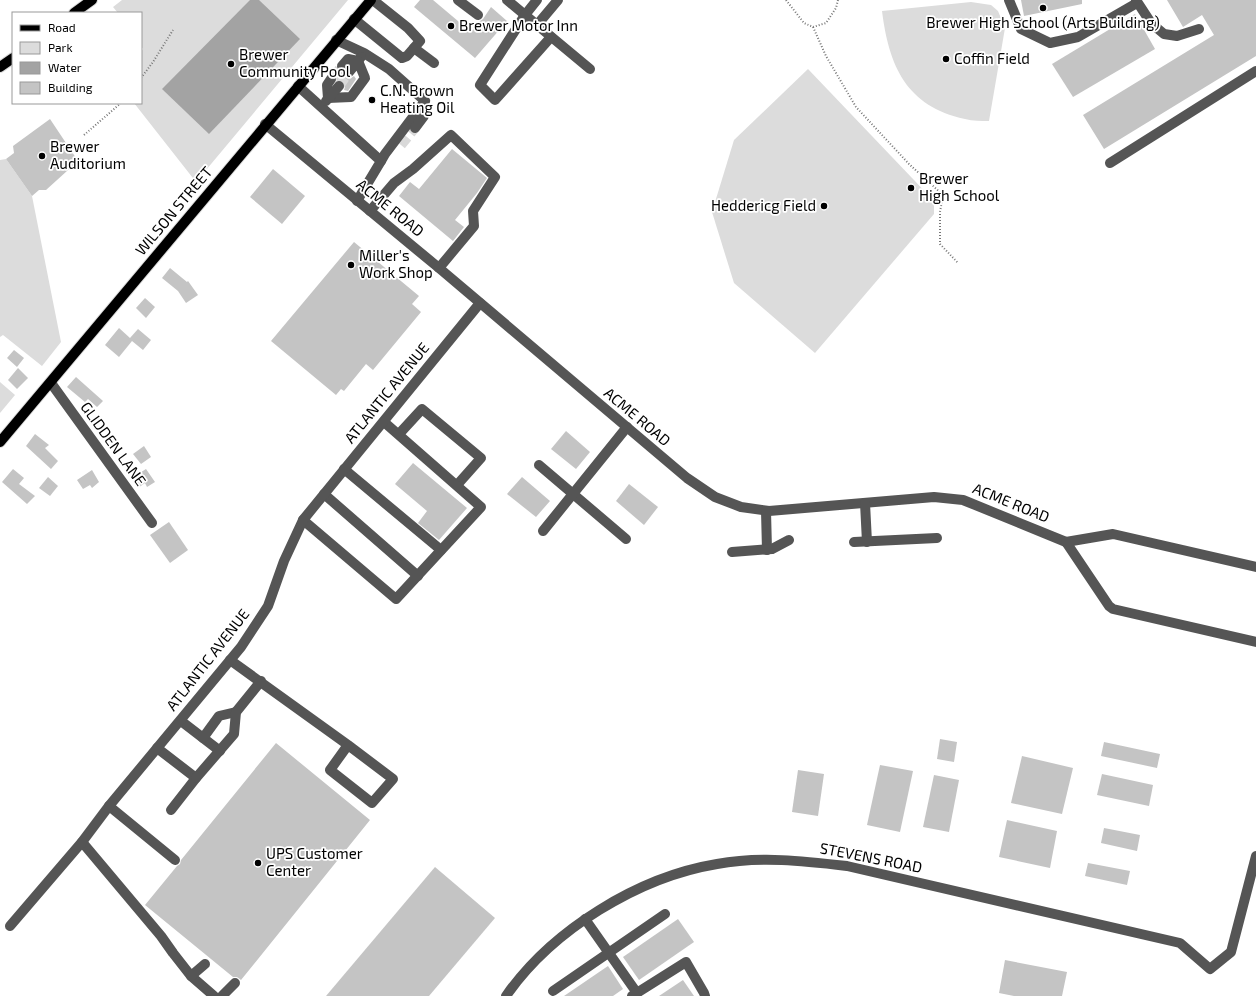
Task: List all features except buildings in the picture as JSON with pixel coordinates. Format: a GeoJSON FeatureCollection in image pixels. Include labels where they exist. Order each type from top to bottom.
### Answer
{"type":"FeatureCollection","features":[{"type":"Feature","properties":{"kind":"main road"},"geometry":{"type":"LineString","coordinates":[[75,12],[92,0]]}},
{"type":"Feature","properties":{"kind":"main road","name":"WILSON STREET"},"geometry":{"type":"LineString","coordinates":[[0,442],[51,383],[265,124],[354,19],[372,0]]}},
{"type":"Feature","properties":{"kind":"main road"},"geometry":{"type":"LineString","coordinates":[[0,67],[12,59]]}},
{"type":"Feature","properties":{"kind":"street"},"geometry":{"type":"LineString","coordinates":[[354,19],[402,58],[407,56],[420,41],[408,28],[372,0]]}},
{"type":"Feature","properties":{"kind":"street"},"geometry":{"type":"LineString","coordinates":[[458,0],[478,14]]}},
{"type":"Feature","properties":{"kind":"street"},"geometry":{"type":"LineString","coordinates":[[507,0],[590,69]]}},
{"type":"Feature","properties":{"kind":"street"},"geometry":{"type":"LineString","coordinates":[[550,10],[538,0],[525,15],[480,86],[495,100],[551,37]]}},
{"type":"Feature","properties":{"kind":"street"},"geometry":{"type":"LineString","coordinates":[[537,25],[558,0]]}},
{"type":"Feature","properties":{"kind":"street"},"geometry":{"type":"LineString","coordinates":[[1009,0],[1021,29],[1050,43],[1078,37],[1136,2],[1151,22],[1164,34],[1177,36],[1198,29]]}},
{"type":"Feature","properties":{"kind":"street"},"geometry":{"type":"LineString","coordinates":[[336,40],[361,57],[389,69],[425,101],[383,157],[357,201]]}},
{"type":"Feature","properties":{"kind":"street"},"geometry":{"type":"LineString","coordinates":[[414,48],[434,63]]}},
{"type":"Feature","properties":{"kind":"street"},"geometry":{"type":"LineString","coordinates":[[346,69],[348,58],[361,57]]}},
{"type":"Feature","properties":{"kind":"street"},"geometry":{"type":"LineString","coordinates":[[328,98],[351,97],[365,78],[361,57]]}},
{"type":"Feature","properties":{"kind":"street"},"geometry":{"type":"LineString","coordinates":[[1110,163],[1256,71]]}},
{"type":"Feature","properties":{"kind":"street"},"geometry":{"type":"LineString","coordinates":[[321,106],[328,98],[335,82]]}},
{"type":"Feature","properties":{"kind":"street"},"geometry":{"type":"LineString","coordinates":[[298,86],[383,157]]}},
{"type":"Feature","properties":{"kind":"street"},"geometry":{"type":"LineString","coordinates":[[415,128],[424,116],[422,106]]}},
{"type":"Feature","properties":{"kind":"street","name":"ACME ROAD"},"geometry":{"type":"LineString","coordinates":[[265,124],[439,268],[687,478],[715,497],[741,507],[766,511],[934,497],[963,500],[1066,542]]}},
{"type":"Feature","properties":{"kind":"street"},"geometry":{"type":"LineString","coordinates":[[370,211],[394,183],[413,169],[451,135],[495,177],[473,211],[474,226],[439,268]]}},
{"type":"Feature","properties":{"kind":"street"},"geometry":{"type":"LineString","coordinates":[[383,157],[392,155],[401,145]]}},
{"type":"Feature","properties":{"kind":"street","name":"ATLANTIC AVENUE"},"geometry":{"type":"LineString","coordinates":[[10,926],[82,842],[109,806],[241,647],[268,606],[284,561],[303,520],[480,303]]}},
{"type":"Feature","properties":{"kind":"street","name":"GLIDDEN LANE"},"geometry":{"type":"LineString","coordinates":[[51,383],[152,523]]}},
{"type":"Feature","properties":{"kind":"street"},"geometry":{"type":"LineString","coordinates":[[399,434],[422,409],[481,458],[457,485]]}},
{"type":"Feature","properties":{"kind":"street"},"geometry":{"type":"LineString","coordinates":[[303,520],[396,599],[481,507],[384,422]]}},
{"type":"Feature","properties":{"kind":"street"},"geometry":{"type":"LineString","coordinates":[[543,531],[627,427]]}},
{"type":"Feature","properties":{"kind":"street"},"geometry":{"type":"LineString","coordinates":[[539,466],[626,539]]}},
{"type":"Feature","properties":{"kind":"street"},"geometry":{"type":"LineString","coordinates":[[344,470],[441,550]]}},
{"type":"Feature","properties":{"kind":"street"},"geometry":{"type":"LineString","coordinates":[[324,494],[418,576]]}},
{"type":"Feature","properties":{"kind":"street"},"geometry":{"type":"LineString","coordinates":[[865,503],[867,542]]}},
{"type":"Feature","properties":{"kind":"street"},"geometry":{"type":"LineString","coordinates":[[766,511],[766,550]]}},
{"type":"Feature","properties":{"kind":"street"},"geometry":{"type":"LineString","coordinates":[[1256,567],[1113,534],[1066,542],[1109,606],[1256,642]]}},
{"type":"Feature","properties":{"kind":"street"},"geometry":{"type":"LineString","coordinates":[[854,542],[937,538]]}},
{"type":"Feature","properties":{"kind":"street"},"geometry":{"type":"LineString","coordinates":[[732,552],[772,549],[789,540]]}},
{"type":"Feature","properties":{"kind":"street"},"geometry":{"type":"LineString","coordinates":[[230,660],[348,745],[393,779],[372,803],[330,770],[348,745]]}},
{"type":"Feature","properties":{"kind":"street"},"geometry":{"type":"LineString","coordinates":[[171,810],[234,734],[236,712],[260,681]]}},
{"type":"Feature","properties":{"kind":"street"},"geometry":{"type":"LineString","coordinates":[[203,738],[219,716],[236,712]]}},
{"type":"Feature","properties":{"kind":"street"},"geometry":{"type":"LineString","coordinates":[[181,720],[220,751]]}},
{"type":"Feature","properties":{"kind":"street"},"geometry":{"type":"LineString","coordinates":[[157,748],[196,778]]}},
{"type":"Feature","properties":{"kind":"street"},"geometry":{"type":"LineString","coordinates":[[109,806],[175,860]]}},
{"type":"Feature","properties":{"kind":"street"},"geometry":{"type":"LineString","coordinates":[[82,842],[161,936],[192,976],[214,996]]}},
{"type":"Feature","properties":{"kind":"street","name":"STEVENS ROAD"},"geometry":{"type":"LineString","coordinates":[[506,996],[543,953],[577,924],[616,900],[652,883],[681,873],[717,864],[760,860],[806,861],[847,866],[1180,943],[1210,968],[1231,952],[1256,856]]}},
{"type":"Feature","properties":{"kind":"street"},"geometry":{"type":"LineString","coordinates":[[553,991],[664,914]]}},
{"type":"Feature","properties":{"kind":"street"},"geometry":{"type":"LineString","coordinates":[[585,919],[609,952],[635,994],[686,962],[704,993],[704,996]]}},
{"type":"Feature","properties":{"kind":"street"},"geometry":{"type":"LineString","coordinates":[[192,976],[205,964]]}},
{"type":"Feature","properties":{"kind":"street"},"geometry":{"type":"LineString","coordinates":[[222,996],[234,983]]}},
{"type":"Feature","properties":{"kind":"path"},"geometry":{"type":"LineString","coordinates":[[786,0],[804,23],[813,27],[826,23],[836,8],[838,0]]}},
{"type":"Feature","properties":{"kind":"path"},"geometry":{"type":"LineString","coordinates":[[813,27],[826,56],[856,107],[909,164],[943,195],[940,212],[940,244],[958,263]]}},
{"type":"Feature","properties":{"kind":"path"},"geometry":{"type":"LineString","coordinates":[[142,77],[173,30]]}},
{"type":"Feature","properties":{"kind":"path"},"geometry":{"type":"LineString","coordinates":[[84,135],[120,104]]}},
{"type":"Feature","properties":{"kind":"green space"},"geometry":{"type":"Polygon","coordinates":[[[122,0],[348,0],[196,182],[135,104],[142,104],[142,12],[117,12],[113,7],[122,0]]]}},
{"type":"Feature","properties":{"kind":"green space","name":"Coffin Field"},"geometry":{"type":"Polygon","coordinates":[[[971,2],[991,5],[998,11],[1005,28],[989,121],[968,120],[945,113],[928,104],[915,94],[904,81],[896,66],[885,31],[882,11],[971,2]]]}},
{"type":"Feature","properties":{"kind":"green space","name":"Heddericg Field"},"geometry":{"type":"Polygon","coordinates":[[[808,69],[934,201],[934,214],[815,353],[734,283],[712,212],[734,140],[808,69]]]}},
{"type":"Feature","properties":{"kind":"green space"},"geometry":{"type":"Polygon","coordinates":[[[6,159],[32,196],[61,342],[42,366],[3,335],[0,337],[0,160],[6,159]]]}},
{"type":"Feature","properties":{"kind":"green space"},"geometry":{"type":"Polygon","coordinates":[[[0,382],[15,395],[0,413],[0,382]]]}},
{"type":"Feature","properties":{"kind":"water","name":"Brewer Community Pool"},"geometry":{"type":"Polygon","coordinates":[[[250,0],[259,0],[300,39],[209,134],[162,89],[250,0]]]}},
{"type":"Feature","properties":{"kind":"tunnel"},"geometry":{"type":"LineString","coordinates":[[331,79],[342,66]]}},
{"type":"Feature","properties":{"kind":"tunnel"},"geometry":{"type":"LineString","coordinates":[[339,86],[349,72]]}},
{"type":"Feature","properties":{"kind":"tunnel"},"geometry":{"type":"LineString","coordinates":[[401,145],[415,128]]}},
{"type":"Feature","properties":{"kind":"place","name":"Brewer High School (Arts Building)"},"geometry":{"type":"Point","coordinates":[1043,8]}},
{"type":"Feature","properties":{"kind":"place","name":"Brewer Motor Inn"},"geometry":{"type":"Point","coordinates":[451,26]}},
{"type":"Feature","properties":{"kind":"place","name":"Coffin Field"},"geometry":{"type":"Point","coordinates":[946,59]}},
{"type":"Feature","properties":{"kind":"place","name":"Brewer Community Pool"},"geometry":{"type":"Point","coordinates":[231,64]}},
{"type":"Feature","properties":{"kind":"place","name":"C.N. Brown Heating Oil"},"geometry":{"type":"Point","coordinates":[372,100]}},
{"type":"Feature","properties":{"kind":"place","name":"Brewer Auditorium"},"geometry":{"type":"Point","coordinates":[42,156]}},
{"type":"Feature","properties":{"kind":"place","name":"Brewer High School"},"geometry":{"type":"Point","coordinates":[911,188]}},
{"type":"Feature","properties":{"kind":"place","name":"Heddericg Field"},"geometry":{"type":"Point","coordinates":[824,206]}},
{"type":"Feature","properties":{"kind":"place","name":"Miller's Work Shop"},"geometry":{"type":"Point","coordinates":[351,265]}},
{"type":"Feature","properties":{"kind":"place","name":"UPS Customer Center"},"geometry":{"type":"Point","coordinates":[258,863]}}]}
